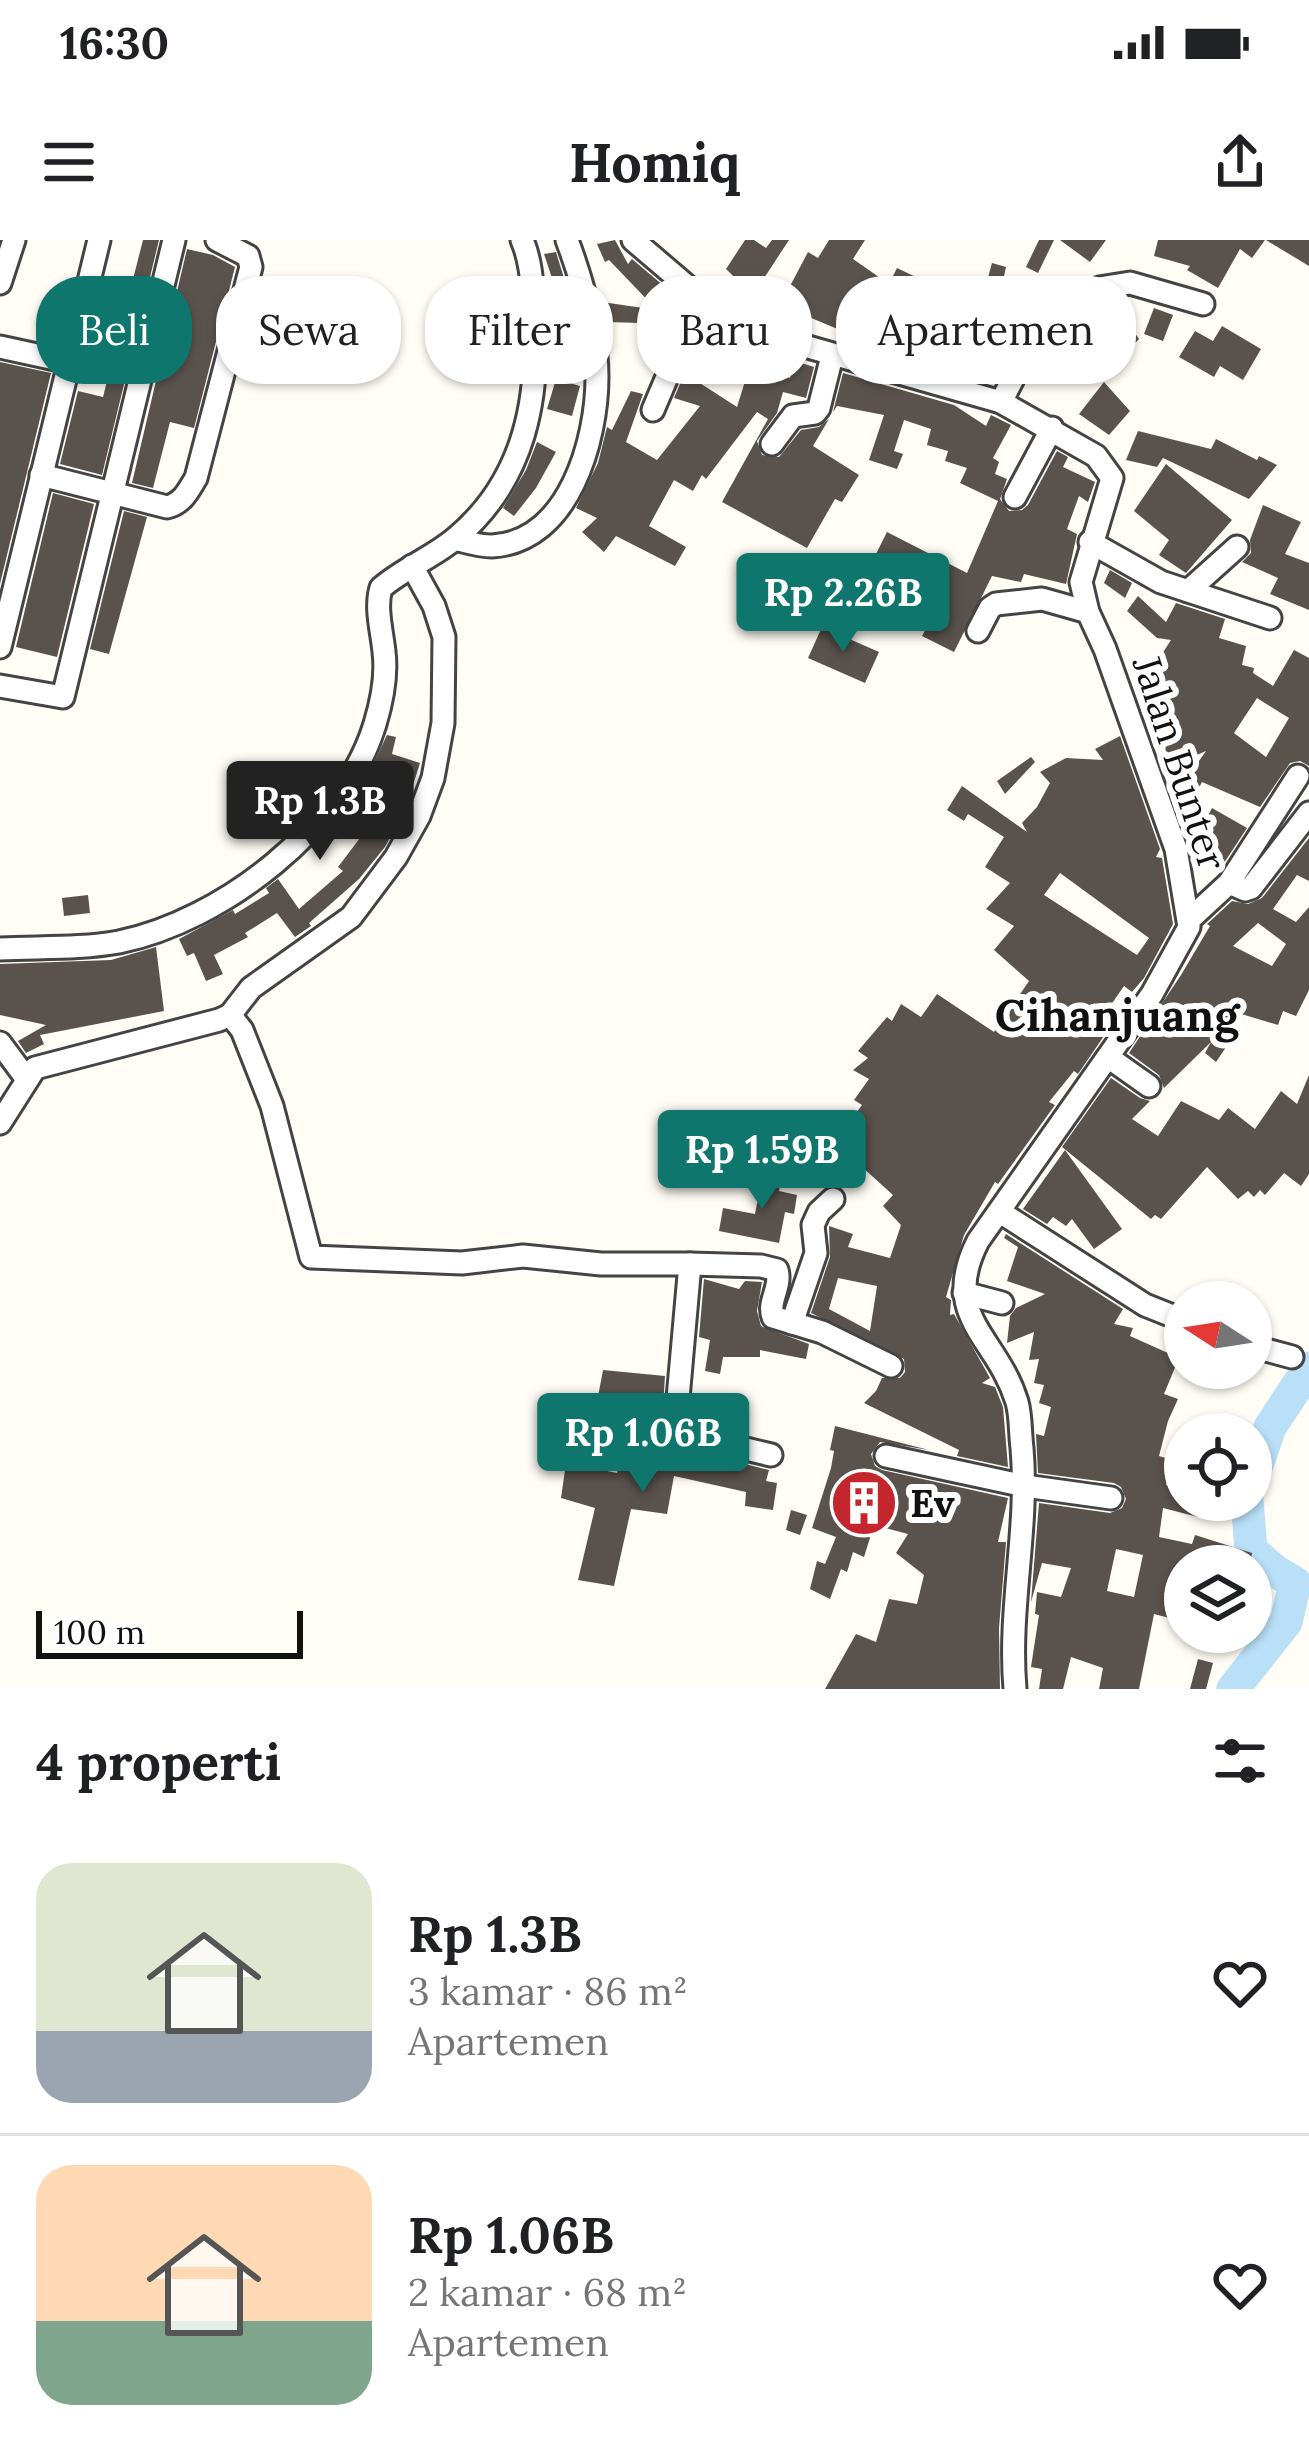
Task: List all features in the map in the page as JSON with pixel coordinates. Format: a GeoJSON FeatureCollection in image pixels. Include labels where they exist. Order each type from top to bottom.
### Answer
{"type":"FeatureCollection","features":[{"type":"Feature","properties":{"kind":"street"},"geometry":{"type":"LineString","coordinates":[[0,279],[14,240]]}},
{"type":"Feature","properties":{"kind":"street"},"geometry":{"type":"LineString","coordinates":[[90,276],[99,240]]}},
{"type":"Feature","properties":{"kind":"street"},"geometry":{"type":"LineString","coordinates":[[0,686],[63,697],[174,240]]}},
{"type":"Feature","properties":{"kind":"street"},"geometry":{"type":"LineString","coordinates":[[40,475],[167,507],[178,505],[196,478],[251,266],[248,256],[217,240]]}},
{"type":"Feature","properties":{"kind":"street"},"geometry":{"type":"LineString","coordinates":[[0,949],[122,941],[162,928],[265,873],[333,802],[374,729],[385,672],[380,588],[455,539],[491,502],[508,477],[527,428],[536,339],[530,264],[522,240]]}},
{"type":"Feature","properties":{"kind":"street"},"geometry":{"type":"LineString","coordinates":[[455,539],[486,546],[520,538],[549,518],[580,470],[595,411],[597,374],[588,309],[567,240]]}},
{"type":"Feature","properties":{"kind":"street","name":"Jalan Bunter"},"geometry":{"type":"LineString","coordinates":[[633,240],[675,276]]}},
{"type":"Feature","properties":{"kind":"street"},"geometry":{"type":"LineString","coordinates":[[1000,402],[1034,338],[1100,288],[1130,283],[1203,304]]}},
{"type":"Feature","properties":{"kind":"street"},"geometry":{"type":"LineString","coordinates":[[0,347],[36,355]]}},
{"type":"Feature","properties":{"kind":"street","name":"Jalan Bunter"},"geometry":{"type":"LineString","coordinates":[[812,350],[1000,402],[1052,428],[1096,456],[1110,472],[1112,490],[1090,542],[1081,582],[1176,850],[1189,920],[1164,975],[968,1261],[964,1293]]}},
{"type":"Feature","properties":{"kind":"street"},"geometry":{"type":"LineString","coordinates":[[772,444],[793,416],[815,413],[819,408],[832,356]]}},
{"type":"Feature","properties":{"kind":"street"},"geometry":{"type":"LineString","coordinates":[[0,647],[63,384]]}},
{"type":"Feature","properties":{"kind":"street"},"geometry":{"type":"LineString","coordinates":[[653,410],[664,384]]}},
{"type":"Feature","properties":{"kind":"street"},"geometry":{"type":"LineString","coordinates":[[1015,497],[1052,428]]}},
{"type":"Feature","properties":{"kind":"street"},"geometry":{"type":"LineString","coordinates":[[1090,542],[1161,582],[1270,618]]}},
{"type":"Feature","properties":{"kind":"street"},"geometry":{"type":"LineString","coordinates":[[1188,591],[1237,547]]}},
{"type":"Feature","properties":{"kind":"street"},"geometry":{"type":"LineString","coordinates":[[0,1123],[35,1068],[230,1015],[250,988],[351,917],[396,857],[424,804],[443,723],[444,637],[434,606],[412,566]]}},
{"type":"Feature","properties":{"kind":"street"},"geometry":{"type":"LineString","coordinates":[[979,631],[996,604],[1042,599],[1088,612]]}},
{"type":"Feature","properties":{"kind":"street"},"geometry":{"type":"LineString","coordinates":[[1189,920],[1229,883],[1298,776]]}},
{"type":"Feature","properties":{"kind":"street"},"geometry":{"type":"LineString","coordinates":[[1229,883],[1251,888],[1309,813]]}},
{"type":"Feature","properties":{"kind":"street"},"geometry":{"type":"LineString","coordinates":[[230,1015],[242,1030],[272,1106],[311,1257],[316,1260],[461,1263],[523,1256],[601,1264],[761,1266],[777,1270],[780,1280],[771,1313],[891,1366]]}},
{"type":"Feature","properties":{"kind":"street"},"geometry":{"type":"LineString","coordinates":[[0,1042],[26,1078]]}},
{"type":"Feature","properties":{"kind":"street"},"geometry":{"type":"LineString","coordinates":[[1108,1057],[1149,1086]]}},
{"type":"Feature","properties":{"kind":"street"},"geometry":{"type":"LineString","coordinates":[[792,1323],[816,1253],[813,1225],[833,1199]]}},
{"type":"Feature","properties":{"kind":"street"},"geometry":{"type":"LineString","coordinates":[[1000,1212],[1164,1313]]}},
{"type":"Feature","properties":{"kind":"street"},"geometry":{"type":"LineString","coordinates":[[689,1264],[675,1432],[771,1455]]}},
{"type":"Feature","properties":{"kind":"street"},"geometry":{"type":"LineString","coordinates":[[1002,1303],[964,1293],[968,1312],[1018,1405],[1025,1486],[1016,1577],[1016,1689]]}},
{"type":"Feature","properties":{"kind":"street"},"geometry":{"type":"LineString","coordinates":[[1272,1352],[1292,1358]]}},
{"type":"Feature","properties":{"kind":"street"},"geometry":{"type":"LineString","coordinates":[[886,1456],[1025,1486],[1111,1498]]}},
{"type":"Feature","properties":{"kind":"building"},"geometry":{"type":"Polygon","coordinates":[[[143,240],[159,240],[150,276],[134,276],[143,240]]]}},
{"type":"Feature","properties":{"kind":"building"},"geometry":{"type":"Polygon","coordinates":[[[615,240],[628,264],[632,259],[652,276],[637,276],[637,289],[609,260],[605,262],[597,244],[615,240]]]}},
{"type":"Feature","properties":{"kind":"building"},"geometry":{"type":"Polygon","coordinates":[[[745,240],[766,248],[772,240],[789,240],[765,276],[733,276],[726,269],[745,240]]]}},
{"type":"Feature","properties":{"kind":"building"},"geometry":{"type":"Polygon","coordinates":[[[829,240],[865,240],[853,259],[877,276],[836,276],[836,328],[812,318],[812,276],[795,276],[808,252],[818,258],[829,240]]]}},
{"type":"Feature","properties":{"kind":"building"},"geometry":{"type":"Polygon","coordinates":[[[1039,240],[1054,240],[1038,273],[1026,267],[1039,240]]]}},
{"type":"Feature","properties":{"kind":"building"},"geometry":{"type":"Polygon","coordinates":[[[1060,240],[1106,240],[1090,262],[1060,240]]]}},
{"type":"Feature","properties":{"kind":"building"},"geometry":{"type":"Polygon","coordinates":[[[1158,240],[1265,240],[1252,258],[1240,249],[1218,288],[1187,270],[1190,266],[1154,256],[1158,240]]]}},
{"type":"Feature","properties":{"kind":"building"},"geometry":{"type":"Polygon","coordinates":[[[1266,240],[1309,240],[1309,266],[1266,240]]]}},
{"type":"Feature","properties":{"kind":"building"},"geometry":{"type":"Polygon","coordinates":[[[187,249],[235,267],[233,276],[216,276],[216,342],[194,428],[170,422],[153,488],[132,483],[155,384],[192,384],[192,276],[181,276],[187,249]]]}},
{"type":"Feature","properties":{"kind":"building"},"geometry":{"type":"Polygon","coordinates":[[[556,252],[563,276],[551,276],[544,254],[556,252]]]}},
{"type":"Feature","properties":{"kind":"building"},"geometry":{"type":"Polygon","coordinates":[[[992,263],[1006,267],[1004,276],[988,276],[992,263]]]}},
{"type":"Feature","properties":{"kind":"building"},"geometry":{"type":"Polygon","coordinates":[[[613,304],[637,307],[637,323],[613,322],[613,304]]]}},
{"type":"Feature","properties":{"kind":"building"},"geometry":{"type":"Polygon","coordinates":[[[1154,308],[1173,315],[1163,341],[1144,334],[1154,308]]]}},
{"type":"Feature","properties":{"kind":"building"},"geometry":{"type":"Polygon","coordinates":[[[1222,326],[1261,349],[1243,380],[1220,366],[1214,377],[1179,357],[1195,331],[1213,341],[1222,326]]]}},
{"type":"Feature","properties":{"kind":"building"},"geometry":{"type":"Polygon","coordinates":[[[0,362],[36,370],[36,384],[48,384],[0,584],[0,362]]]}},
{"type":"Feature","properties":{"kind":"building"},"geometry":{"type":"Polygon","coordinates":[[[106,384],[124,384],[102,475],[60,464],[78,391],[103,397],[106,384]]]}},
{"type":"Feature","properties":{"kind":"building"},"geometry":{"type":"Polygon","coordinates":[[[554,384],[580,386],[572,416],[547,409],[554,384]]]}},
{"type":"Feature","properties":{"kind":"building"},"geometry":{"type":"Polygon","coordinates":[[[680,384],[701,384],[737,407],[744,384],[810,384],[806,398],[783,392],[777,413],[757,441],[762,455],[779,457],[801,430],[819,427],[829,419],[813,446],[859,475],[842,502],[835,499],[807,548],[722,502],[768,419],[757,412],[693,491],[674,480],[649,526],[686,547],[675,566],[616,536],[604,552],[582,532],[597,518],[576,508],[598,463],[607,427],[612,430],[631,391],[643,394],[626,442],[657,460],[700,406],[674,398],[680,384]]]}},
{"type":"Feature","properties":{"kind":"building"},"geometry":{"type":"Polygon","coordinates":[[[840,384],[881,384],[954,405],[986,426],[991,415],[1011,425],[993,458],[999,462],[995,474],[1007,479],[1000,499],[1009,511],[1028,505],[1057,451],[1068,457],[1063,467],[1095,482],[1088,502],[1079,496],[1067,529],[1077,534],[1066,584],[1024,574],[1021,582],[992,576],[954,652],[922,636],[946,590],[876,554],[887,532],[967,573],[998,501],[960,483],[967,468],[945,461],[948,451],[927,445],[931,429],[904,420],[894,451],[903,454],[897,469],[869,460],[884,415],[837,406],[833,412],[840,384]]]}},
{"type":"Feature","properties":{"kind":"building"},"geometry":{"type":"Polygon","coordinates":[[[1102,384],[1130,411],[1109,435],[1079,414],[1102,384]]]}},
{"type":"Feature","properties":{"kind":"building"},"geometry":{"type":"Polygon","coordinates":[[[1138,431],[1211,449],[1216,439],[1277,465],[1249,499],[1163,458],[1157,467],[1126,460],[1138,431]]]}},
{"type":"Feature","properties":{"kind":"building"},"geometry":{"type":"Polygon","coordinates":[[[537,442],[556,452],[514,516],[503,508],[537,442]]]}},
{"type":"Feature","properties":{"kind":"building"},"geometry":{"type":"Polygon","coordinates":[[[1166,464],[1232,520],[1186,573],[1159,555],[1169,540],[1134,511],[1166,464]]]}},
{"type":"Feature","properties":{"kind":"building"},"geometry":{"type":"Polygon","coordinates":[[[53,493],[94,504],[57,657],[16,647],[53,493]]]}},
{"type":"Feature","properties":{"kind":"building"},"geometry":{"type":"Polygon","coordinates":[[[1263,505],[1301,522],[1285,554],[1309,563],[1309,610],[1270,594],[1278,578],[1242,562],[1251,553],[1250,540],[1263,505]]]}},
{"type":"Feature","properties":{"kind":"building"},"geometry":{"type":"Polygon","coordinates":[[[124,511],[147,517],[109,654],[90,649],[124,511]]]}},
{"type":"Feature","properties":{"kind":"building"},"geometry":{"type":"Polygon","coordinates":[[[1110,570],[1132,583],[1125,598],[1104,583],[1110,570]]]}},
{"type":"Feature","properties":{"kind":"building"},"geometry":{"type":"Polygon","coordinates":[[[1138,596],[1166,622],[1176,603],[1225,619],[1219,638],[1246,646],[1242,665],[1254,668],[1253,673],[1273,686],[1294,650],[1309,658],[1309,766],[1290,763],[1260,807],[1202,782],[1191,803],[1178,791],[1206,751],[1169,767],[1161,726],[1146,696],[1156,679],[1149,674],[1171,640],[1157,638],[1127,611],[1138,596]],[[1257,698],[1234,733],[1266,757],[1289,718],[1257,698]]]}},
{"type":"Feature","properties":{"kind":"building"},"geometry":{"type":"Polygon","coordinates":[[[822,627],[879,652],[865,683],[808,658],[822,627]]]}},
{"type":"Feature","properties":{"kind":"building"},"geometry":{"type":"Polygon","coordinates":[[[387,735],[396,737],[392,754],[420,763],[405,810],[385,847],[311,926],[295,937],[277,913],[245,933],[248,937],[214,955],[223,974],[206,981],[194,953],[187,956],[179,939],[233,910],[235,914],[269,893],[266,888],[278,879],[299,909],[343,871],[338,867],[360,838],[336,822],[357,798],[387,735]]]}},
{"type":"Feature","properties":{"kind":"building"},"geometry":{"type":"Polygon","coordinates":[[[1120,736],[1160,849],[1156,857],[1162,858],[1173,924],[1144,978],[1132,992],[1124,986],[1097,1025],[1106,1033],[1078,1074],[1074,1071],[1049,1102],[1055,1105],[995,1182],[964,1235],[946,1297],[951,1300],[950,1315],[954,1314],[990,1378],[982,1383],[995,1387],[1003,1407],[1008,1467],[957,1456],[959,1450],[864,1403],[882,1378],[900,1378],[905,1372],[904,1359],[811,1313],[830,1257],[829,1226],[853,1234],[848,1247],[890,1258],[901,1225],[883,1206],[893,1195],[861,1166],[842,1179],[834,1166],[851,1150],[844,1145],[850,1132],[845,1128],[862,1105],[854,1100],[869,1079],[853,1070],[868,1058],[858,1051],[887,1017],[892,1021],[901,1004],[921,1017],[937,994],[994,1032],[1029,981],[994,950],[1014,926],[986,909],[1010,883],[985,867],[1004,837],[968,814],[964,821],[947,810],[962,786],[1027,832],[1022,823],[1050,783],[1040,772],[1066,758],[1103,760],[1095,749],[1120,736]],[[1060,873],[1044,895],[1137,955],[1149,938],[1060,873]],[[838,1278],[829,1309],[870,1331],[877,1286],[838,1278]]]}},
{"type":"Feature","properties":{"kind":"building"},"geometry":{"type":"Polygon","coordinates":[[[1031,757],[1035,762],[1005,794],[997,781],[1031,757]]]}},
{"type":"Feature","properties":{"kind":"building"},"geometry":{"type":"Polygon","coordinates":[[[1212,808],[1247,828],[1222,866],[1192,846],[1212,808]]]}},
{"type":"Feature","properties":{"kind":"building"},"geometry":{"type":"Polygon","coordinates":[[[1309,838],[1309,881],[1297,875],[1273,909],[1296,922],[1309,907],[1309,990],[1296,1016],[1283,1011],[1278,1025],[1238,1013],[1235,1034],[1216,1062],[1205,1053],[1211,1042],[1164,1088],[1159,1075],[1129,1053],[1181,975],[1207,924],[1232,901],[1248,904],[1262,898],[1309,838]],[[1258,923],[1233,946],[1272,966],[1286,944],[1258,923]]]}},
{"type":"Feature","properties":{"kind":"building"},"geometry":{"type":"Polygon","coordinates":[[[88,895],[90,913],[64,916],[62,898],[88,895]]]}},
{"type":"Feature","properties":{"kind":"building"},"geometry":{"type":"Polygon","coordinates":[[[156,947],[164,1011],[40,1035],[44,1044],[26,1053],[18,1041],[46,1025],[0,1015],[0,964],[111,960],[156,947]]]}},
{"type":"Feature","properties":{"kind":"building"},"geometry":{"type":"Polygon","coordinates":[[[1309,1075],[1309,1174],[1301,1186],[1284,1173],[1265,1195],[1260,1190],[1254,1197],[1248,1191],[1238,1199],[1207,1167],[1161,1219],[1155,1215],[1151,1219],[1062,1147],[1111,1078],[1150,1101],[1132,1119],[1158,1136],[1181,1101],[1219,1120],[1228,1108],[1255,1129],[1281,1091],[1297,1104],[1309,1075]]]}},
{"type":"Feature","properties":{"kind":"building"},"geometry":{"type":"Polygon","coordinates":[[[1065,1150],[1122,1229],[1094,1249],[1072,1219],[1066,1226],[1053,1217],[1047,1224],[1023,1209],[1065,1150]]]}},
{"type":"Feature","properties":{"kind":"building"},"geometry":{"type":"Polygon","coordinates":[[[764,1168],[783,1172],[779,1191],[797,1195],[794,1214],[785,1212],[779,1243],[719,1231],[723,1208],[755,1214],[764,1168]]]}},
{"type":"Feature","properties":{"kind":"building"},"geometry":{"type":"Polygon","coordinates":[[[1006,1234],[1123,1309],[1114,1324],[1133,1328],[1130,1336],[1164,1351],[1164,1394],[1178,1399],[1172,1413],[1164,1413],[1159,1456],[1164,1458],[1164,1508],[1159,1537],[1192,1544],[1195,1535],[1227,1545],[1164,1545],[1164,1617],[1154,1614],[1139,1689],[1099,1689],[1103,1668],[1071,1657],[1063,1689],[1039,1689],[1042,1669],[1031,1667],[1039,1615],[1035,1614],[1037,1592],[1061,1597],[1071,1568],[1042,1563],[1031,1602],[1039,1503],[1110,1513],[1122,1508],[1126,1499],[1114,1483],[1038,1473],[1036,1434],[1044,1436],[1051,1407],[1039,1403],[1044,1385],[1034,1383],[1039,1359],[1029,1360],[1034,1332],[1007,1343],[1010,1316],[1016,1308],[1045,1294],[1007,1281],[1018,1247],[1004,1238],[1006,1234]],[[1116,1549],[1107,1591],[1134,1597],[1143,1555],[1116,1549]]]}},
{"type":"Feature","properties":{"kind":"building"},"geometry":{"type":"Polygon","coordinates":[[[704,1279],[739,1289],[745,1281],[762,1282],[757,1311],[761,1326],[809,1344],[806,1359],[760,1350],[760,1357],[723,1357],[720,1374],[705,1371],[710,1340],[699,1337],[704,1279]]]}},
{"type":"Feature","properties":{"kind":"building"},"geometry":{"type":"Polygon","coordinates":[[[603,1370],[665,1376],[661,1436],[644,1432],[648,1412],[597,1402],[603,1370]]]}},
{"type":"Feature","properties":{"kind":"building"},"geometry":{"type":"Polygon","coordinates":[[[835,1426],[929,1450],[880,1442],[871,1454],[882,1470],[1008,1498],[998,1542],[1006,1542],[1000,1689],[825,1689],[856,1634],[876,1642],[889,1599],[917,1604],[924,1575],[896,1553],[908,1534],[874,1525],[864,1557],[853,1552],[830,1599],[810,1589],[817,1561],[825,1564],[836,1537],[812,1528],[831,1468],[835,1426]]]}},
{"type":"Feature","properties":{"kind":"building"},"geometry":{"type":"Polygon","coordinates":[[[571,1428],[589,1431],[582,1466],[617,1473],[624,1440],[646,1445],[641,1466],[668,1471],[672,1455],[698,1461],[700,1453],[769,1470],[766,1481],[777,1483],[773,1510],[745,1506],[746,1492],[674,1476],[667,1514],[631,1509],[614,1586],[578,1580],[595,1508],[561,1498],[571,1428]]]}},
{"type":"Feature","properties":{"kind":"building"},"geometry":{"type":"Polygon","coordinates":[[[791,1510],[807,1515],[800,1535],[786,1530],[791,1510]]]}},
{"type":"Feature","properties":{"kind":"building"},"geometry":{"type":"Polygon","coordinates":[[[1198,1659],[1213,1663],[1206,1689],[1190,1689],[1198,1659]]]}},
{"type":"Feature","properties":{"kind":"waterway"},"geometry":{"type":"LineString","coordinates":[[1272,1424],[1309,1368]]}},
{"type":"Feature","properties":{"kind":"waterway"},"geometry":{"type":"LineString","coordinates":[[1233,1689],[1286,1622],[1295,1583],[1251,1550],[1249,1521]]}},
{"type":"Feature","properties":{"kind":"place","name":"Ev"},"geometry":{"type":"Point","coordinates":[864,1503]}},
{"type":"Feature","properties":{"kind":"district","name":"Cihanjuang"},"geometry":{"type":"Point","coordinates":[1117,1015]}}]}
